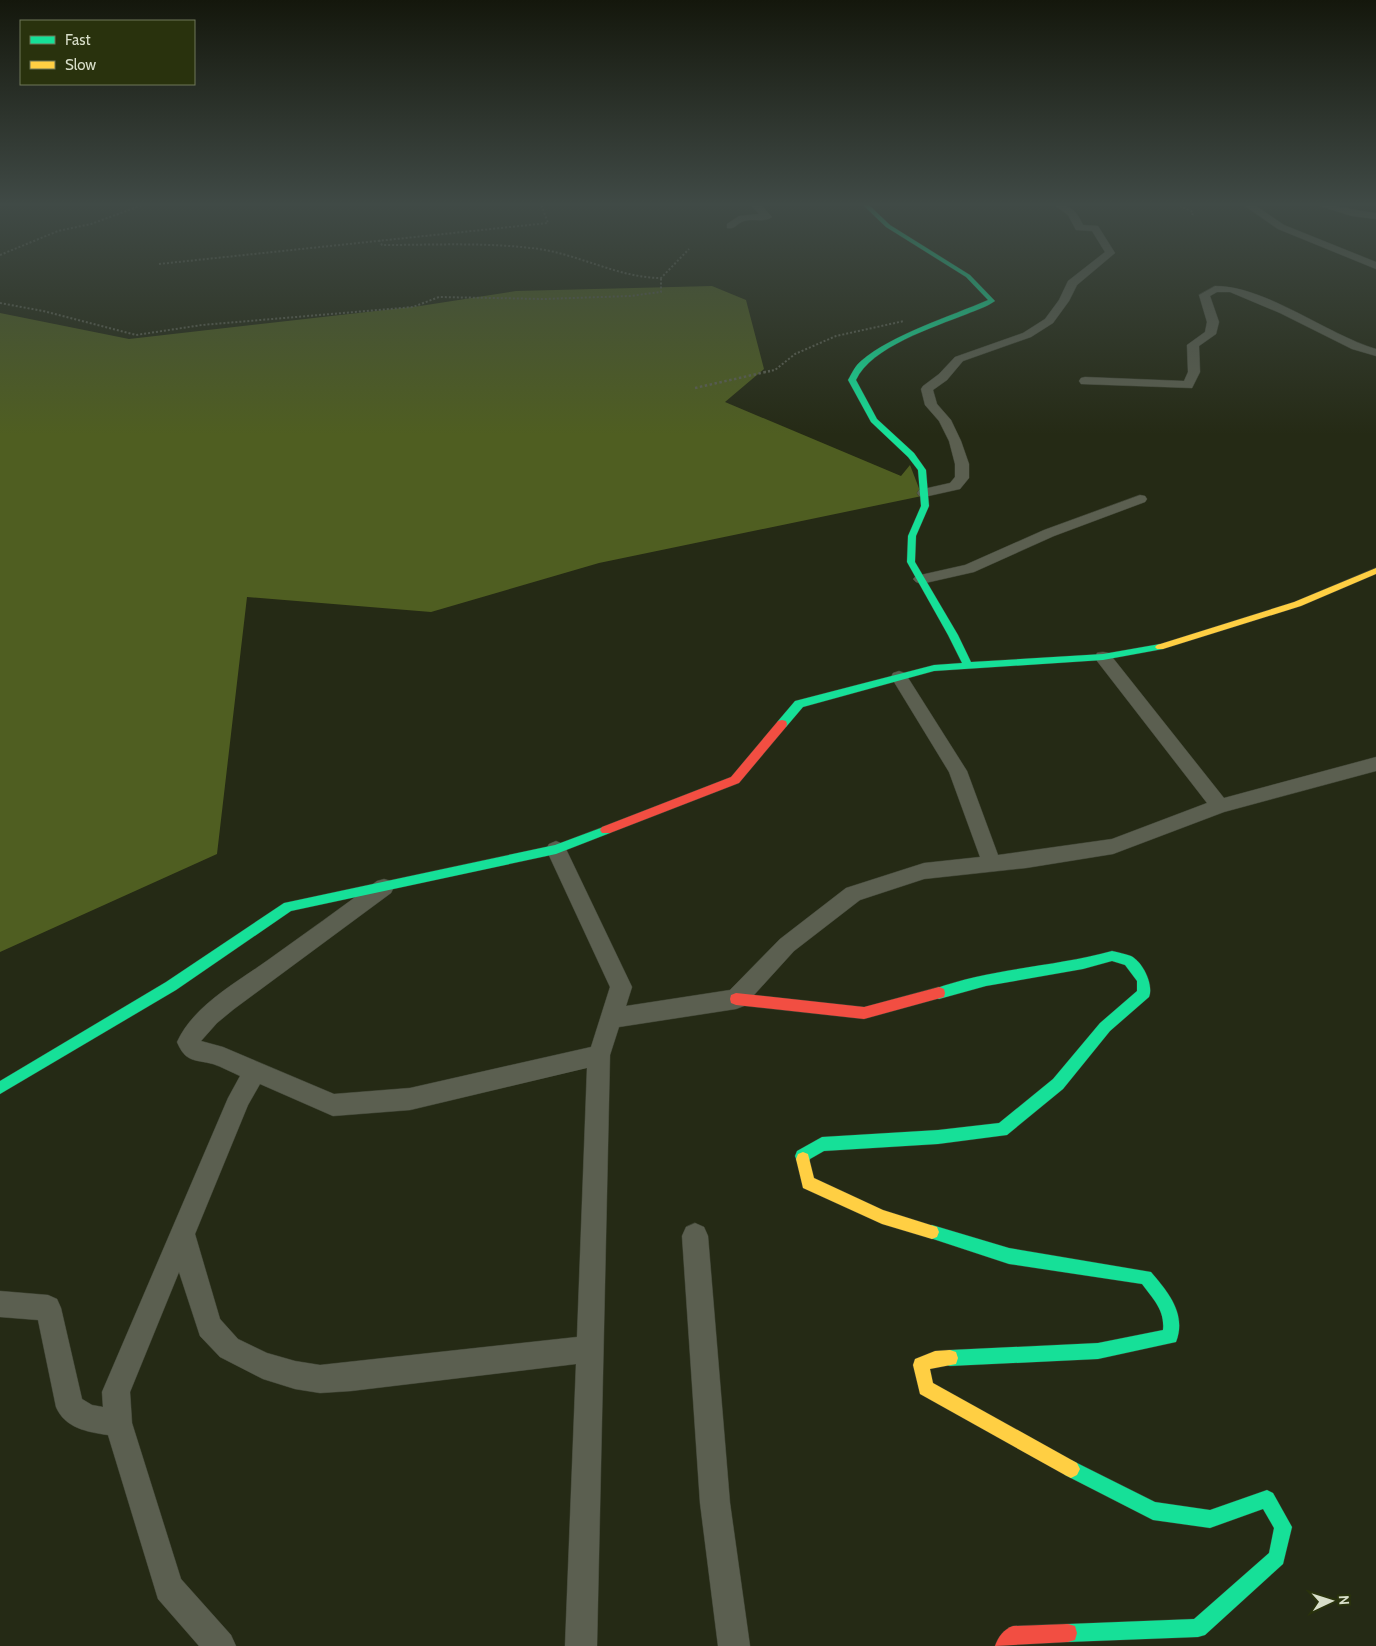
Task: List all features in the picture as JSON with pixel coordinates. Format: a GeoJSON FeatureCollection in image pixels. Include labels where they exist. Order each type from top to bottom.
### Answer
{"type":"FeatureCollection","features":[{"type":"Feature","properties":{"kind":"street"},"geometry":{"type":"LineString","coordinates":[[968,666],[953,635],[911,562],[912,536],[925,506],[922,470],[911,455],[874,420],[852,380],[858,368],[868,359],[904,340],[992,301],[973,281]]}},
{"type":"Feature","properties":{"kind":"street"},"geometry":{"type":"LineString","coordinates":[[924,494],[955,486],[962,478],[962,464],[955,441],[945,420],[931,405],[928,389],[943,377],[959,359],[1027,335],[1049,321],[1064,302],[1075,281]]}},
{"type":"Feature","properties":{"kind":"street"},"geometry":{"type":"LineString","coordinates":[[1086,381],[1188,386],[1194,372],[1193,345],[1210,334],[1213,322],[1204,295],[1215,290],[1232,289],[1356,347],[1376,354]]}},
{"type":"Feature","properties":{"kind":"street"},"geometry":{"type":"LineString","coordinates":[[1356,347],[1376,343]]}},
{"type":"Feature","properties":{"kind":"street"},"geometry":{"type":"LineString","coordinates":[[921,579],[969,569],[1049,533],[1140,499]]}},
{"type":"Feature","properties":{"kind":"street"},"geometry":{"type":"LineString","coordinates":[[0,1088],[171,986],[288,907],[556,850],[735,780],[799,704],[934,668],[1103,657],[1159,647],[1241,622],[1352,583],[1376,571]]}},
{"type":"Feature","properties":{"kind":"street"},"geometry":{"type":"LineString","coordinates":[[1103,657],[1220,806]]}},
{"type":"Feature","properties":{"kind":"street"},"geometry":{"type":"LineString","coordinates":[[899,678],[958,771],[992,864]]}},
{"type":"Feature","properties":{"kind":"street"},"geometry":{"type":"LineString","coordinates":[[736,999],[787,945],[853,894],[924,871],[992,864],[1113,846],[1220,806],[1376,764]]}},
{"type":"Feature","properties":{"kind":"street"},"geometry":{"type":"LineString","coordinates":[[556,850],[621,987],[599,1055],[581,1646]]}},
{"type":"Feature","properties":{"kind":"street"},"geometry":{"type":"LineString","coordinates":[[386,886],[218,1009],[196,1029],[188,1042],[196,1051],[215,1054],[333,1105],[410,1098],[599,1055]]}},
{"type":"Feature","properties":{"kind":"street"},"geometry":{"type":"LineString","coordinates":[[611,1018],[736,999],[864,1012],[986,980],[1083,964],[1112,956],[1129,961],[1143,979],[1144,993],[1105,1027],[1058,1084],[1002,1130],[938,1137],[822,1144],[802,1156],[808,1183],[882,1217],[1009,1256],[1146,1277],[1161,1296],[1172,1317],[1170,1336],[1098,1351],[982,1355],[935,1359],[921,1365],[926,1388],[1062,1465],[1153,1511],[1210,1520],[1267,1499],[1283,1527],[1277,1558],[1198,1628],[1013,1635],[1004,1646]]}},
{"type":"Feature","properties":{"kind":"street"},"geometry":{"type":"LineString","coordinates":[[220,1646],[169,1588],[118,1423],[116,1392],[238,1098],[255,1071]]}},
{"type":"Feature","properties":{"kind":"street"},"geometry":{"type":"LineString","coordinates":[[182,1234],[193,1277],[209,1326],[229,1348],[263,1365],[295,1375],[320,1379],[351,1377],[590,1350]]}},
{"type":"Feature","properties":{"kind":"street"},"geometry":{"type":"LineString","coordinates":[[695,1236],[715,1503],[734,1646]]}},
{"type":"Feature","properties":{"kind":"street"},"geometry":{"type":"LineString","coordinates":[[0,1304],[48,1308],[70,1407],[87,1418],[118,1423]]}},
{"type":"Feature","properties":{"kind":"path"},"geometry":{"type":"LineString","coordinates":[[0,303],[43,311],[136,335],[202,325],[413,306],[439,298],[544,299],[630,296],[661,292],[661,281]]}},
{"type":"Feature","properties":{"kind":"path"},"geometry":{"type":"LineString","coordinates":[[695,388],[775,370],[795,354],[836,336],[909,320]]}},
{"type":"Feature","properties":{"kind":"green space"},"geometry":{"type":"Polygon","coordinates":[[[712,286],[746,300],[764,369],[725,402],[901,476],[910,465],[922,496],[599,563],[431,612],[247,597],[217,854],[0,952],[0,313],[129,339],[420,306],[516,291],[712,286]]]}},
{"type":"Feature","properties":{"kind":"traffic: fast"},"geometry":{"type":"LineString","coordinates":[[968,666],[953,635],[911,562],[912,536],[925,506],[922,470],[911,455],[874,420],[852,380],[863,363],[882,350],[992,301],[973,281]]}},
{"type":"Feature","properties":{"kind":"traffic: fast"},"geometry":{"type":"LineString","coordinates":[[782,724],[799,704],[934,668],[1103,657],[1160,647]]}},
{"type":"Feature","properties":{"kind":"traffic: fast"},"geometry":{"type":"LineString","coordinates":[[0,1088],[171,986],[288,907],[556,849],[606,830]]}},
{"type":"Feature","properties":{"kind":"traffic: fast"},"geometry":{"type":"LineString","coordinates":[[803,1159],[802,1156],[822,1144],[938,1137],[1002,1130],[1058,1084],[1105,1027],[1144,993],[1143,979],[1129,961],[1112,956],[1083,964],[986,980],[939,993]]}},
{"type":"Feature","properties":{"kind":"traffic: fast"},"geometry":{"type":"LineString","coordinates":[[932,1232],[1009,1256],[1146,1277],[1161,1296],[1172,1317],[1170,1336],[1098,1351],[950,1358]]}},
{"type":"Feature","properties":{"kind":"traffic: fast"},"geometry":{"type":"LineString","coordinates":[[1068,1633],[1198,1628],[1277,1558],[1283,1527],[1267,1499],[1210,1519],[1153,1511],[1071,1469]]}},
{"type":"Feature","properties":{"kind":"traffic: slow"},"geometry":{"type":"LineString","coordinates":[[1160,647],[1297,604],[1376,571]]}},
{"type":"Feature","properties":{"kind":"traffic: slow"},"geometry":{"type":"LineString","coordinates":[[803,1159],[808,1183],[882,1217],[932,1232]]}},
{"type":"Feature","properties":{"kind":"traffic: slow"},"geometry":{"type":"LineString","coordinates":[[950,1358],[935,1359],[921,1365],[926,1388],[1071,1469]]}},
{"type":"Feature","properties":{"kind":"traffic: jam"},"geometry":{"type":"LineString","coordinates":[[606,830],[735,780],[782,724]]}},
{"type":"Feature","properties":{"kind":"traffic: jam"},"geometry":{"type":"LineString","coordinates":[[736,999],[864,1013],[939,993]]}},
{"type":"Feature","properties":{"kind":"traffic: jam"},"geometry":{"type":"LineString","coordinates":[[1004,1646],[1013,1635],[1068,1633]]}}]}
